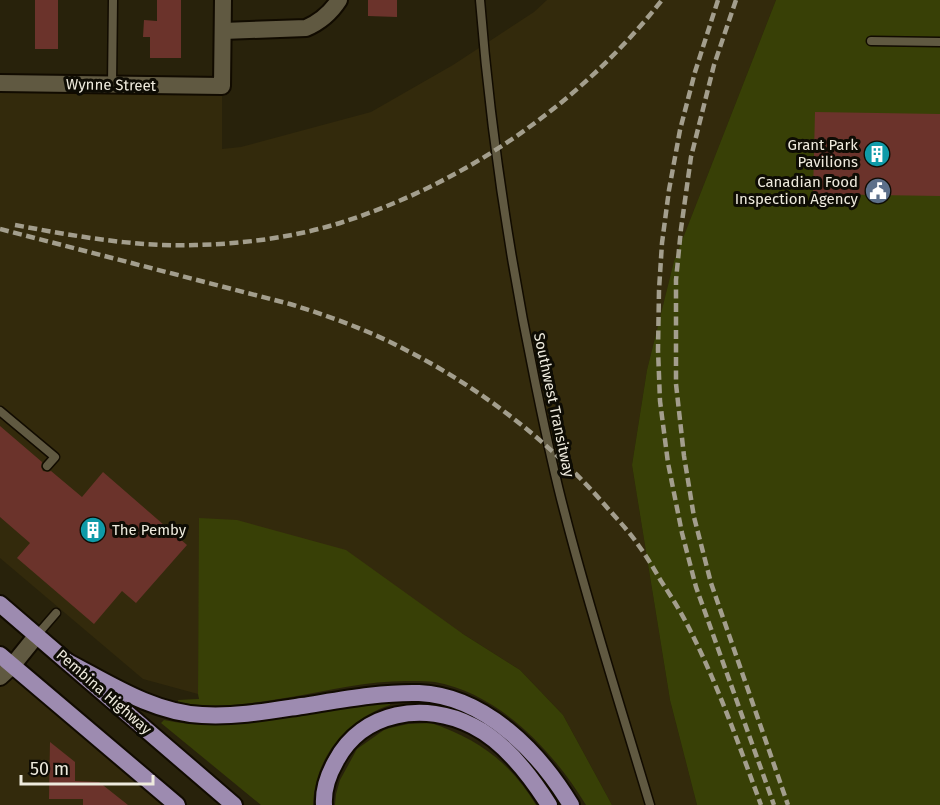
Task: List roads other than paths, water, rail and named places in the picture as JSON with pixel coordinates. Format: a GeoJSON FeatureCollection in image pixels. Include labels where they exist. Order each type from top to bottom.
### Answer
{"type":"FeatureCollection","features":[{"type":"Feature","properties":{"kind":"main road","name":"Pembina Highway"},"geometry":{"type":"LineString","coordinates":[[0,604],[234,805]]}},
{"type":"Feature","properties":{"kind":"main road"},"geometry":{"type":"LineString","coordinates":[[68,662],[147,702],[184,713],[201,715],[258,713],[394,694],[422,693],[446,698],[483,712],[511,733],[552,776],[571,805]]}},
{"type":"Feature","properties":{"kind":"main road"},"geometry":{"type":"LineString","coordinates":[[4,666],[177,805]]}},
{"type":"Feature","properties":{"kind":"main road"},"geometry":{"type":"LineString","coordinates":[[324,805],[327,781],[339,755],[349,742],[362,730],[385,718],[421,712],[447,716],[474,726],[486,734],[519,765],[549,805]]}},
{"type":"Feature","properties":{"kind":"street"},"geometry":{"type":"LineString","coordinates":[[223,0],[223,31],[306,28],[326,16],[339,0]]}},
{"type":"Feature","properties":{"kind":"street","name":"Wynne Street"},"geometry":{"type":"LineString","coordinates":[[0,83],[222,86],[223,31]]}},
{"type":"Feature","properties":{"kind":"street"},"geometry":{"type":"LineString","coordinates":[[4,666],[37,635]]}},
{"type":"Feature","properties":{"kind":"lane"},"geometry":{"type":"LineString","coordinates":[[112,85],[113,0]]}},
{"type":"Feature","properties":{"kind":"lane","name":"Southwest Transitway"},"geometry":{"type":"LineString","coordinates":[[480,0],[488,94],[499,178],[516,288],[544,425],[582,579],[650,805]]}},
{"type":"Feature","properties":{"kind":"lane"},"geometry":{"type":"LineString","coordinates":[[870,41],[940,42]]}},
{"type":"Feature","properties":{"kind":"lane"},"geometry":{"type":"LineString","coordinates":[[0,411],[55,457],[47,466]]}},
{"type":"Feature","properties":{"kind":"lane"},"geometry":{"type":"LineString","coordinates":[[37,635],[56,613]]}},
{"type":"Feature","properties":{"kind":"railway"},"geometry":{"type":"LineString","coordinates":[[15,225],[82,237],[150,244],[195,245],[270,239],[343,222],[434,185],[519,135],[595,73],[662,0]]}},
{"type":"Feature","properties":{"kind":"railway"},"geometry":{"type":"LineString","coordinates":[[718,0],[695,72],[680,130],[669,190],[659,290],[660,401],[668,463],[696,587],[774,805]]}},
{"type":"Feature","properties":{"kind":"railway"},"geometry":{"type":"LineString","coordinates":[[736,0],[714,65],[691,157],[676,280],[676,384],[694,517],[711,583],[788,805]]}},
{"type":"Feature","properties":{"kind":"railway"},"geometry":{"type":"LineString","coordinates":[[0,229],[290,304],[333,318],[375,335],[439,368],[470,387],[527,429],[580,478],[627,530],[645,554],[700,650],[728,715],[761,805]]}},
{"type":"Feature","properties":{"kind":"place","name":"Grant Park Pavilions"},"geometry":{"type":"Point","coordinates":[877,154]}},
{"type":"Feature","properties":{"kind":"place","name":"Canadian Food Inspection Agency"},"geometry":{"type":"Point","coordinates":[878,191]}},
{"type":"Feature","properties":{"kind":"place","name":"The Pemby"},"geometry":{"type":"Point","coordinates":[93,530]}}]}
